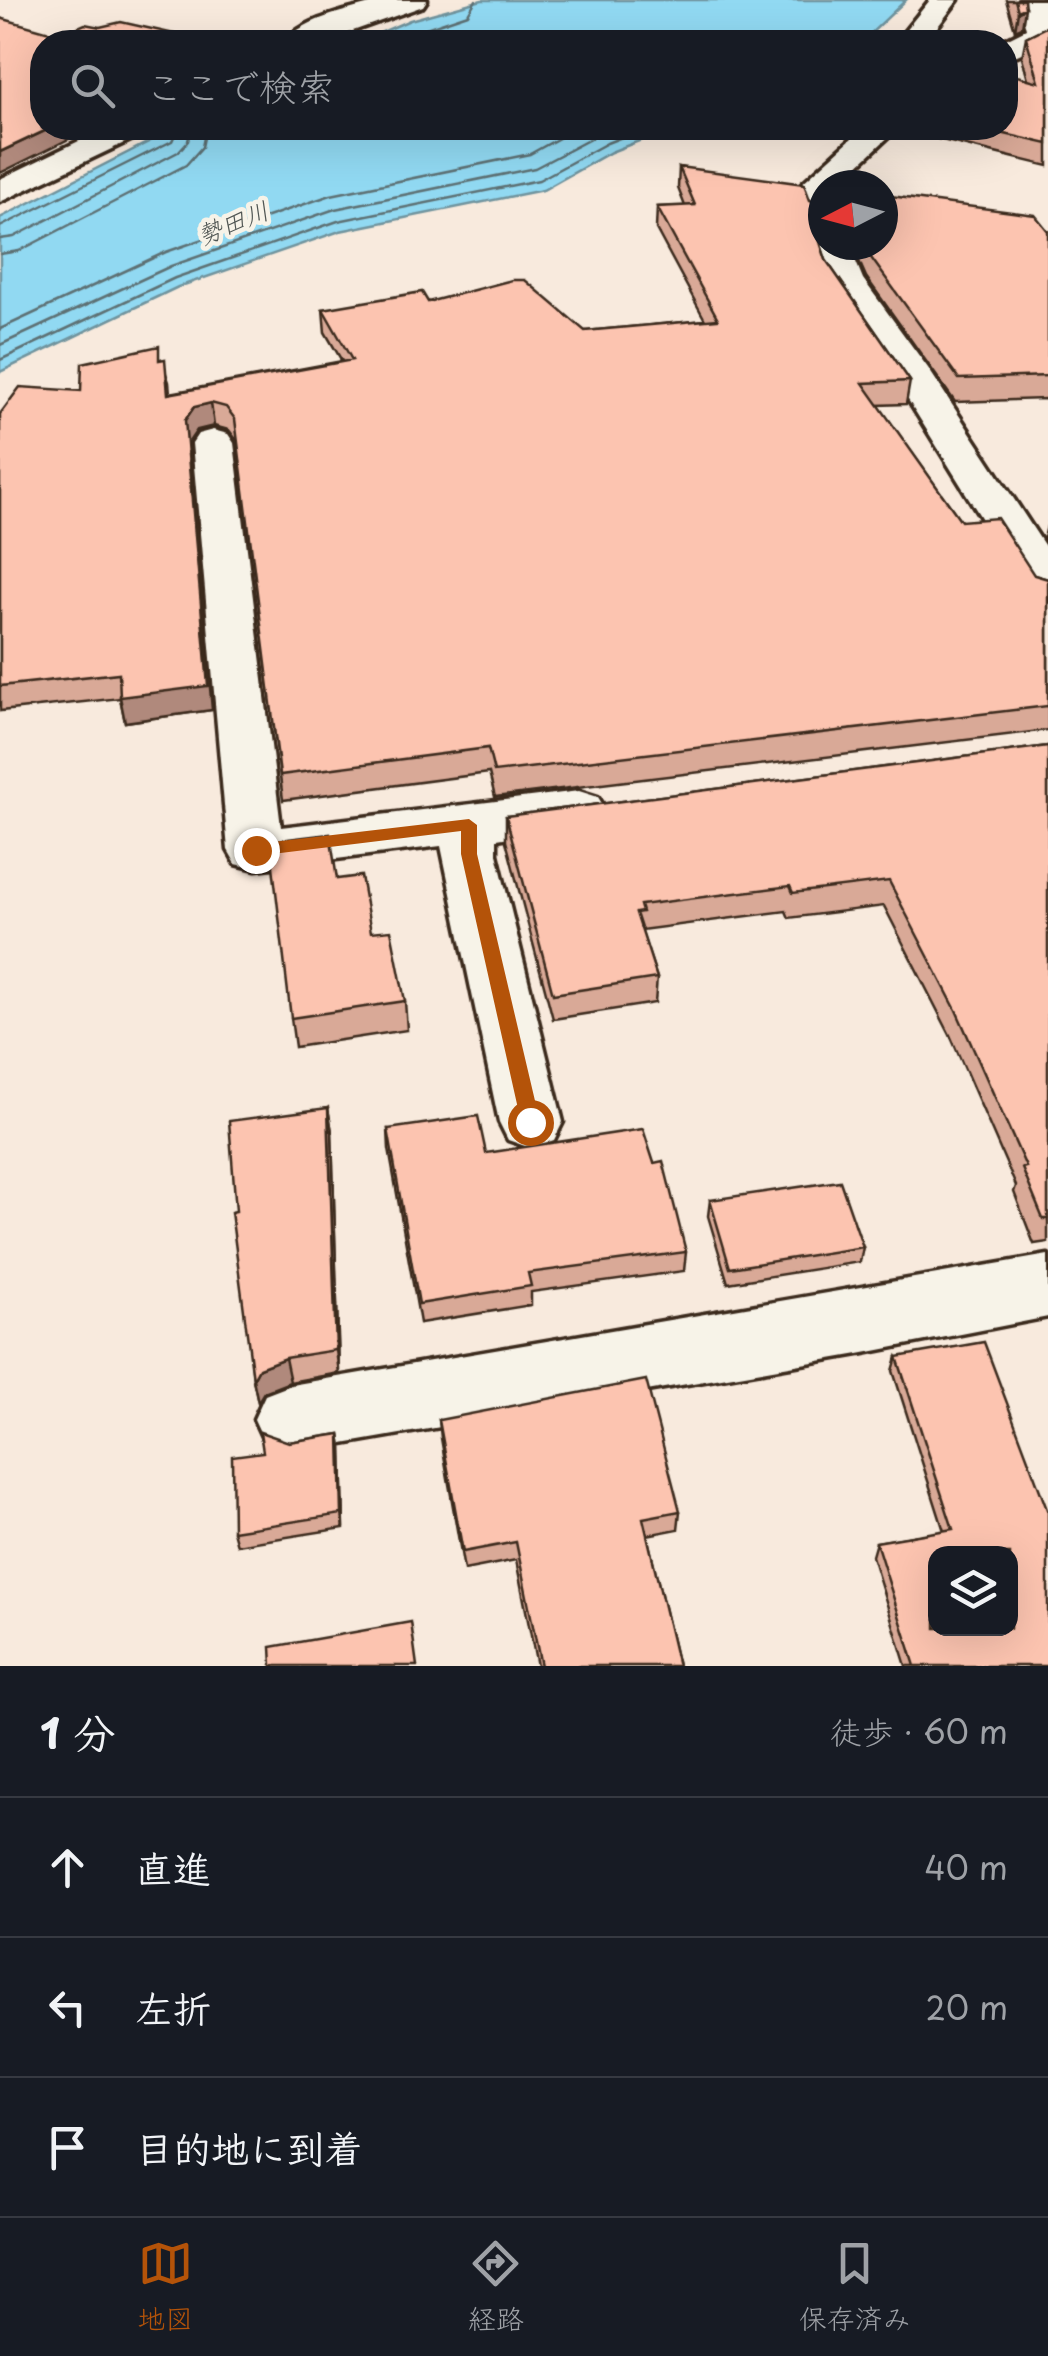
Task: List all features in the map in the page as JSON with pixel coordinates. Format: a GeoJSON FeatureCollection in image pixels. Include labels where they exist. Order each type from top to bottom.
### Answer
{"type":"FeatureCollection","features":[{"type":"Feature","properties":{"kind":"street"},"geometry":{"type":"LineString","coordinates":[[325,30],[413,0]]}},
{"type":"Feature","properties":{"kind":"street"},"geometry":{"type":"LineString","coordinates":[[923,30],[944,0]]}},
{"type":"Feature","properties":{"kind":"street"},"geometry":{"type":"LineString","coordinates":[[1018,45],[1042,34],[1033,0]]}},
{"type":"Feature","properties":{"kind":"street"},"geometry":{"type":"LineString","coordinates":[[0,192],[106,140]]}},
{"type":"Feature","properties":{"kind":"street"},"geometry":{"type":"LineString","coordinates":[[834,170],[868,140]]}},
{"type":"Feature","properties":{"kind":"street"},"geometry":{"type":"LineString","coordinates":[[837,260],[845,280],[908,368],[1048,587]]}},
{"type":"Feature","properties":{"kind":"street"},"geometry":{"type":"LineString","coordinates":[[212,443],[256,850],[624,804]]}},
{"type":"Feature","properties":{"kind":"street"},"geometry":{"type":"LineString","coordinates":[[469,825],[469,854],[530,1122]]}},
{"type":"Feature","properties":{"kind":"street"},"geometry":{"type":"LineString","coordinates":[[291,1419],[530,1375],[866,1323],[1048,1286]]}},
{"type":"Feature","properties":{"kind":"water"},"geometry":{"type":"Polygon","coordinates":[[[482,0],[906,0],[875,30],[387,30],[482,0]]]}},
{"type":"Feature","properties":{"kind":"water","name":"勢田川"},"geometry":{"type":"Polygon","coordinates":[[[153,140],[642,140],[611,152],[543,190],[340,231],[178,287],[0,372],[0,218],[153,140]]]}},
{"type":"Feature","properties":{"kind":"building"},"geometry":{"type":"Polygon","coordinates":[[[1015,0],[1024,0],[1025,8],[1018,11],[1015,0]]]}},
{"type":"Feature","properties":{"kind":"building"},"geometry":{"type":"Polygon","coordinates":[[[0,18],[42,30],[30,30],[30,138],[0,152],[0,18]]]}},
{"type":"Feature","properties":{"kind":"building"},"geometry":{"type":"Polygon","coordinates":[[[121,22],[157,30],[71,30],[85,24],[100,27],[121,22]]]}},
{"type":"Feature","properties":{"kind":"building"},"geometry":{"type":"Polygon","coordinates":[[[1048,26],[1048,144],[1018,137],[1018,76],[1039,82],[1026,37],[1048,26]]]}},
{"type":"Feature","properties":{"kind":"building"},"geometry":{"type":"Polygon","coordinates":[[[679,167],[804,184],[808,195],[808,260],[826,260],[910,381],[863,383],[961,521],[997,518],[1034,575],[1048,579],[1048,706],[494,772],[488,748],[280,775],[235,419],[226,407],[211,403],[194,407],[185,420],[208,686],[120,697],[119,673],[0,686],[0,414],[20,387],[81,391],[82,363],[159,346],[159,360],[165,359],[168,394],[352,360],[323,309],[422,292],[428,302],[512,280],[525,280],[585,331],[718,319],[657,207],[695,205],[679,167]]]}},
{"type":"Feature","properties":{"kind":"building"},"geometry":{"type":"Polygon","coordinates":[[[898,197],[1035,215],[1048,231],[1048,376],[959,379],[873,260],[898,260],[898,197]]]}},
{"type":"Feature","properties":{"kind":"building"},"geometry":{"type":"Polygon","coordinates":[[[1048,746],[1048,1219],[1043,1219],[1022,1168],[1026,1167],[956,1010],[889,881],[793,893],[790,886],[640,905],[642,912],[636,913],[657,978],[553,994],[506,816],[1048,746]]]}},
{"type":"Feature","properties":{"kind":"building"},"geometry":{"type":"Polygon","coordinates":[[[330,834],[337,879],[361,876],[371,932],[391,930],[405,1001],[291,1018],[270,841],[330,834]]]}},
{"type":"Feature","properties":{"kind":"building"},"geometry":{"type":"Polygon","coordinates":[[[328,1108],[336,1350],[285,1358],[259,1368],[253,1379],[231,1212],[236,1211],[229,1121],[328,1108]]]}},
{"type":"Feature","properties":{"kind":"building"},"geometry":{"type":"Polygon","coordinates":[[[478,1116],[486,1153],[643,1129],[654,1163],[663,1161],[686,1252],[528,1273],[531,1286],[419,1304],[388,1129],[478,1116]]]}},
{"type":"Feature","properties":{"kind":"building"},"geometry":{"type":"Polygon","coordinates":[[[840,1181],[863,1247],[730,1268],[710,1200],[840,1181]]]}},
{"type":"Feature","properties":{"kind":"building"},"geometry":{"type":"Polygon","coordinates":[[[984,1342],[1048,1512],[1048,1666],[915,1666],[876,1542],[953,1529],[897,1357],[984,1342]]]}},
{"type":"Feature","properties":{"kind":"building"},"geometry":{"type":"Polygon","coordinates":[[[646,1380],[680,1511],[643,1518],[678,1666],[541,1666],[516,1542],[463,1552],[439,1420],[646,1380]]]}},
{"type":"Feature","properties":{"kind":"building"},"geometry":{"type":"Polygon","coordinates":[[[260,1432],[289,1442],[340,1434],[342,1514],[233,1531],[232,1456],[263,1452],[260,1432]]]}},
{"type":"Feature","properties":{"kind":"building"},"geometry":{"type":"Polygon","coordinates":[[[411,1622],[417,1666],[272,1666],[271,1647],[411,1622]]]}},
{"type":"Feature","properties":{"kind":"route"},"geometry":{"type":"LineString","coordinates":[[256,850],[469,825],[469,854],[530,1122]]}}]}
